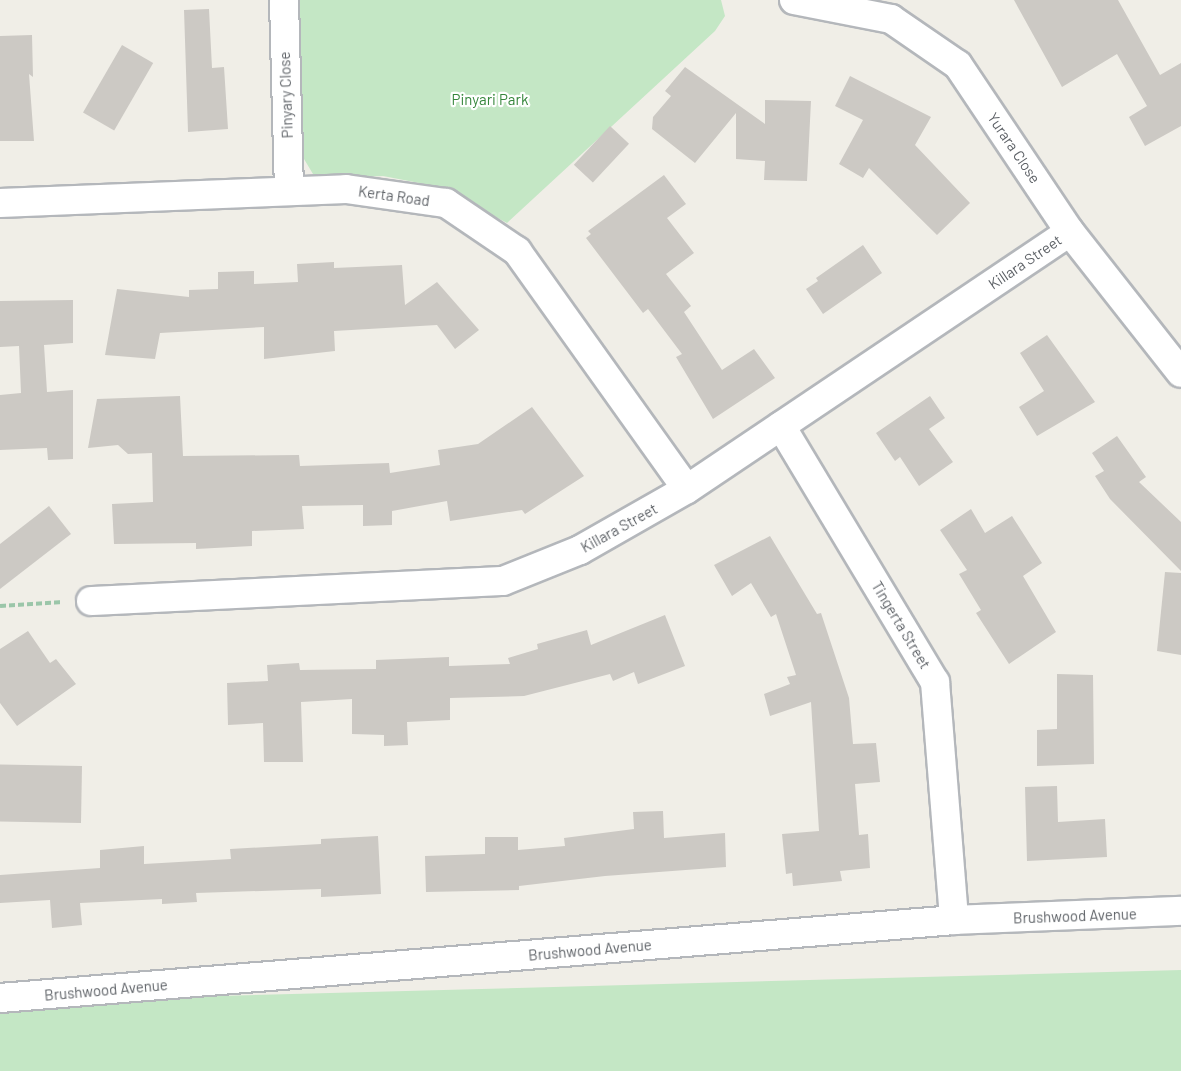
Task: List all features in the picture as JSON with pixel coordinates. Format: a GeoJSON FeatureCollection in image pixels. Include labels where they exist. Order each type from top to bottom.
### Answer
{"type":"FeatureCollection","features":[{"type":"Feature","properties":{"kind":"street","name":"Pinyary Close"},"geometry":{"type":"LineString","coordinates":[[284,0],[289,191]]}},
{"type":"Feature","properties":{"kind":"street","name":"Yurara Close"},"geometry":{"type":"LineString","coordinates":[[794,0],[891,18],[958,65],[1070,232],[1181,374]]}},
{"type":"Feature","properties":{"kind":"street","name":"Kerta Road"},"geometry":{"type":"LineString","coordinates":[[0,203],[345,189],[446,203],[517,251],[687,489]]}},
{"type":"Feature","properties":{"kind":"street","name":"Killara Street"},"geometry":{"type":"LineString","coordinates":[[91,601],[503,581],[580,550],[687,489],[1070,232]]}},
{"type":"Feature","properties":{"kind":"street","name":"Tingerta Street"},"geometry":{"type":"LineString","coordinates":[[781,426],[935,682],[954,920]]}},
{"type":"Feature","properties":{"kind":"street","name":"Brushwood Avenue"},"geometry":{"type":"LineString","coordinates":[[0,998],[954,920],[1181,912]]}},
{"type":"Feature","properties":{"kind":"path"},"geometry":{"type":"LineString","coordinates":[[0,606],[91,601]]}},
{"type":"Feature","properties":{"kind":"green space","name":"Pinyari Park"},"geometry":{"type":"Polygon","coordinates":[[[299,0],[721,0],[725,16],[715,31],[507,223],[440,187],[383,176],[337,178],[313,174],[304,159],[299,0]]]}},
{"type":"Feature","properties":{"kind":"green space"},"geometry":{"type":"Polygon","coordinates":[[[1181,970],[1181,1071],[0,1071],[0,1002],[1181,970]]]}},
{"type":"Feature","properties":{"kind":"building"},"geometry":{"type":"Polygon","coordinates":[[[1014,0],[1118,0],[1160,75],[1181,63],[1181,126],[1145,146],[1129,117],[1147,106],[1117,54],[1062,87],[1014,0]]]}},
{"type":"Feature","properties":{"kind":"building"},"geometry":{"type":"Polygon","coordinates":[[[209,9],[212,68],[224,67],[228,129],[188,132],[184,10],[209,9]]]}},
{"type":"Feature","properties":{"kind":"building"},"geometry":{"type":"Polygon","coordinates":[[[32,35],[33,77],[29,74],[34,141],[0,141],[0,36],[32,35]]]}},
{"type":"Feature","properties":{"kind":"building"},"geometry":{"type":"Polygon","coordinates":[[[122,45],[153,63],[114,131],[83,113],[122,45]]]}},
{"type":"Feature","properties":{"kind":"building"},"geometry":{"type":"Polygon","coordinates":[[[685,67],[765,124],[765,100],[811,101],[807,181],[764,180],[765,161],[736,159],[736,113],[695,163],[652,129],[653,117],[671,96],[665,91],[685,67]]]}},
{"type":"Feature","properties":{"kind":"building"},"geometry":{"type":"Polygon","coordinates":[[[850,76],[931,117],[915,145],[970,203],[937,235],[869,168],[863,178],[839,164],[863,120],[835,106],[850,76]]]}},
{"type":"Feature","properties":{"kind":"building"},"geometry":{"type":"Polygon","coordinates":[[[610,126],[629,144],[593,182],[574,165],[610,126]]]}},
{"type":"Feature","properties":{"kind":"building"},"geometry":{"type":"Polygon","coordinates":[[[664,175],[686,204],[667,218],[694,253],[666,274],[691,306],[684,312],[722,370],[754,349],[775,378],[713,419],[676,357],[682,354],[648,309],[643,313],[586,238],[591,234],[588,231],[664,175]]]}},
{"type":"Feature","properties":{"kind":"building"},"geometry":{"type":"Polygon","coordinates":[[[863,245],[882,273],[823,314],[806,289],[818,281],[816,278],[863,245]]]}},
{"type":"Feature","properties":{"kind":"building"},"geometry":{"type":"Polygon","coordinates":[[[334,262],[334,268],[402,265],[405,305],[437,282],[479,330],[455,349],[437,325],[334,331],[335,351],[264,359],[264,327],[160,333],[155,359],[105,355],[117,289],[189,297],[189,290],[218,289],[218,272],[254,271],[254,284],[298,282],[297,264],[334,262]]]}},
{"type":"Feature","properties":{"kind":"building"},"geometry":{"type":"Polygon","coordinates":[[[73,300],[73,343],[44,345],[47,392],[73,390],[73,459],[48,460],[47,448],[0,450],[0,395],[21,393],[19,346],[0,347],[0,301],[73,300]]]}},
{"type":"Feature","properties":{"kind":"building"},"geometry":{"type":"Polygon","coordinates":[[[1047,335],[1095,402],[1037,436],[1019,407],[1044,391],[1020,353],[1047,335]]]}},
{"type":"Feature","properties":{"kind":"building"},"geometry":{"type":"Polygon","coordinates":[[[180,396],[183,456],[299,455],[300,466],[389,463],[390,473],[440,465],[438,450],[478,444],[532,407],[584,476],[525,514],[522,510],[450,521],[447,501],[392,511],[392,525],[363,526],[363,505],[302,506],[304,529],[252,531],[252,546],[196,549],[196,543],[114,544],[112,504],[153,502],[152,453],[128,454],[118,445],[88,448],[97,399],[180,396]]]}},
{"type":"Feature","properties":{"kind":"building"},"geometry":{"type":"Polygon","coordinates":[[[930,396],[945,418],[929,429],[953,462],[919,486],[900,457],[895,461],[876,433],[930,396]]]}},
{"type":"Feature","properties":{"kind":"building"},"geometry":{"type":"Polygon","coordinates":[[[1117,436],[1146,477],[1139,482],[1181,522],[1181,571],[1110,499],[1095,476],[1104,471],[1092,453],[1117,436]]]}},
{"type":"Feature","properties":{"kind":"building"},"geometry":{"type":"Polygon","coordinates":[[[49,506],[71,534],[0,589],[0,544],[49,506]]]}},
{"type":"Feature","properties":{"kind":"building"},"geometry":{"type":"Polygon","coordinates":[[[971,509],[985,533],[1012,516],[1042,563],[1023,576],[1056,632],[1009,664],[976,613],[981,610],[959,574],[967,570],[940,530],[971,509]]]}},
{"type":"Feature","properties":{"kind":"building"},"geometry":{"type":"Polygon","coordinates":[[[770,536],[817,614],[821,613],[849,698],[853,744],[876,743],[880,782],[855,784],[859,835],[868,834],[870,868],[840,871],[842,881],[793,886],[792,873],[786,874],[782,834],[819,831],[811,702],[770,716],[764,694],[790,684],[787,677],[796,675],[776,614],[771,617],[751,583],[732,596],[714,565],[770,536]]]}},
{"type":"Feature","properties":{"kind":"building"},"geometry":{"type":"Polygon","coordinates":[[[1165,572],[1181,573],[1181,655],[1157,651],[1165,572]]]}},
{"type":"Feature","properties":{"kind":"building"},"geometry":{"type":"Polygon","coordinates":[[[665,615],[685,666],[638,684],[634,672],[613,681],[610,674],[524,696],[450,698],[450,720],[407,722],[408,745],[384,746],[384,735],[352,734],[352,699],[301,702],[303,762],[264,762],[263,723],[228,725],[227,683],[268,681],[267,665],[299,663],[300,670],[376,669],[376,660],[449,657],[449,666],[510,664],[508,658],[538,649],[537,644],[587,630],[591,645],[665,615]]]}},
{"type":"Feature","properties":{"kind":"building"},"geometry":{"type":"Polygon","coordinates":[[[28,631],[50,663],[56,659],[76,684],[17,726],[0,703],[0,649],[28,631]]]}},
{"type":"Feature","properties":{"kind":"building"},"geometry":{"type":"Polygon","coordinates":[[[1057,674],[1093,675],[1094,764],[1037,766],[1037,730],[1057,729],[1057,674]]]}},
{"type":"Feature","properties":{"kind":"building"},"geometry":{"type":"Polygon","coordinates":[[[0,765],[82,766],[81,823],[0,822],[0,765]]]}},
{"type":"Feature","properties":{"kind":"building"},"geometry":{"type":"Polygon","coordinates":[[[1057,786],[1058,822],[1105,819],[1107,857],[1027,861],[1025,787],[1057,786]]]}},
{"type":"Feature","properties":{"kind":"building"},"geometry":{"type":"Polygon","coordinates":[[[663,811],[664,838],[725,833],[726,867],[605,876],[519,886],[519,890],[426,892],[425,856],[485,854],[485,837],[518,837],[518,850],[565,846],[564,838],[634,829],[633,812],[663,811]]]}},
{"type":"Feature","properties":{"kind":"building"},"geometry":{"type":"Polygon","coordinates":[[[378,836],[381,894],[321,897],[321,889],[196,893],[197,902],[162,904],[162,899],[80,903],[82,925],[52,928],[50,900],[0,903],[0,875],[100,868],[100,850],[144,846],[144,864],[231,859],[230,849],[321,844],[321,839],[378,836]]]}}]}
